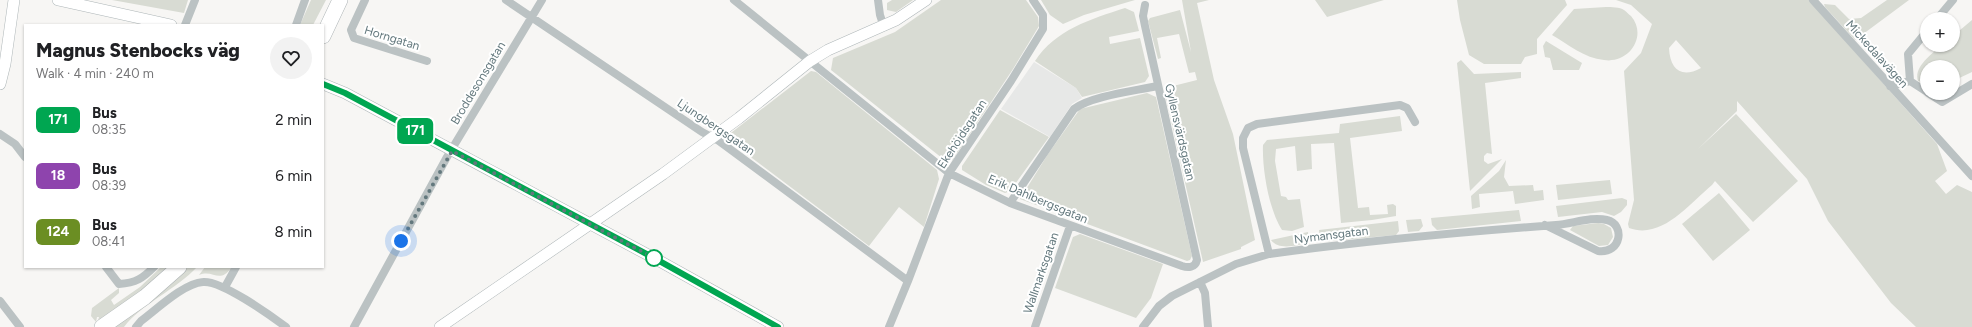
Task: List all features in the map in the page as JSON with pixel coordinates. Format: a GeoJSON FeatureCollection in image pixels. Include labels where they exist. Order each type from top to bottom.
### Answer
{"type":"FeatureCollection","features":[{"type":"Feature","properties":{"kind":"highway"},"geometry":{"type":"LineString","coordinates":[[324,34],[340,0]]}},
{"type":"Feature","properties":{"kind":"highway"},"geometry":{"type":"LineString","coordinates":[[102,327],[144,297],[178,268]]}},
{"type":"Feature","properties":{"kind":"street"},"geometry":{"type":"LineString","coordinates":[[0,84],[5,64],[14,0]]}},
{"type":"Feature","properties":{"kind":"street"},"geometry":{"type":"LineString","coordinates":[[58,0],[158,23]]}},
{"type":"Feature","properties":{"kind":"street"},"geometry":{"type":"LineString","coordinates":[[185,24],[195,0]]}},
{"type":"Feature","properties":{"kind":"street"},"geometry":{"type":"LineString","coordinates":[[296,24],[305,0]]}},
{"type":"Feature","properties":{"kind":"street","name":"Horngatan"},"geometry":{"type":"LineString","coordinates":[[365,0],[351,30],[352,35],[357,40],[427,62]]}},
{"type":"Feature","properties":{"kind":"street","name":"Ljungbergsgatan"},"geometry":{"type":"LineString","coordinates":[[506,0],[712,138],[719,140],[908,281]]}},
{"type":"Feature","properties":{"kind":"street","name":"Broddesonsgatan"},"geometry":{"type":"LineString","coordinates":[[354,327],[452,151],[542,0]]}},
{"type":"Feature","properties":{"kind":"street","name":"Erik Dahlbergsgatan"},"geometry":{"type":"LineString","coordinates":[[734,0],[950,173],[1010,203],[1070,226],[1187,267],[1191,267],[1197,263]]}},
{"type":"Feature","properties":{"kind":"street"},"geometry":{"type":"LineString","coordinates":[[878,0],[880,15],[884,27]]}},
{"type":"Feature","properties":{"kind":"street"},"geometry":{"type":"LineString","coordinates":[[440,327],[591,225],[712,138],[810,60],[828,50],[884,27],[926,0]]}},
{"type":"Feature","properties":{"kind":"street","name":"Ekehöjdsgatan"},"geometry":{"type":"LineString","coordinates":[[889,327],[950,173],[1011,81],[1043,28],[1043,15],[1032,0]]}},
{"type":"Feature","properties":{"kind":"street","name":"Mickedalavägen"},"geometry":{"type":"LineString","coordinates":[[1814,0],[1972,176]]}},
{"type":"Feature","properties":{"kind":"street"},"geometry":{"type":"LineString","coordinates":[[1943,12],[1953,0]]}},
{"type":"Feature","properties":{"kind":"street","name":"Gyllensvärdsgatan"},"geometry":{"type":"LineString","coordinates":[[1145,5],[1142,16],[1190,225],[1197,263]]}},
{"type":"Feature","properties":{"kind":"street"},"geometry":{"type":"LineString","coordinates":[[1910,81],[1908,54],[1920,39]]}},
{"type":"Feature","properties":{"kind":"street"},"geometry":{"type":"LineString","coordinates":[[1890,86],[1910,81],[1920,88]]}},
{"type":"Feature","properties":{"kind":"street"},"geometry":{"type":"LineString","coordinates":[[324,84],[345,93],[778,327]]}},
{"type":"Feature","properties":{"kind":"street"},"geometry":{"type":"LineString","coordinates":[[1960,91],[1972,84]]}},
{"type":"Feature","properties":{"kind":"street"},"geometry":{"type":"LineString","coordinates":[[1010,203],[1074,109],[1080,104],[1157,86]]}},
{"type":"Feature","properties":{"kind":"street"},"geometry":{"type":"LineString","coordinates":[[1269,254],[1243,148],[1243,138],[1248,128],[1257,124],[1400,105],[1407,108],[1415,122]]}},
{"type":"Feature","properties":{"kind":"street"},"geometry":{"type":"LineString","coordinates":[[0,134],[15,144],[24,156]]}},
{"type":"Feature","properties":{"kind":"street","name":"Nymansgatan"},"geometry":{"type":"LineString","coordinates":[[1143,327],[1159,306],[1172,296],[1236,264],[1269,254],[1492,229],[1608,220],[1614,224],[1619,237],[1617,243],[1606,252],[1598,251],[1545,225]]}},
{"type":"Feature","properties":{"kind":"street","name":"Wallmarksgatan"},"geometry":{"type":"LineString","coordinates":[[1035,327],[1070,226]]}},
{"type":"Feature","properties":{"kind":"street"},"geometry":{"type":"LineString","coordinates":[[107,268],[119,284],[131,283],[140,280],[153,268]]}},
{"type":"Feature","properties":{"kind":"street"},"geometry":{"type":"LineString","coordinates":[[225,287],[235,268]]}},
{"type":"Feature","properties":{"kind":"street"},"geometry":{"type":"LineString","coordinates":[[136,327],[141,321],[184,289],[202,282],[212,282],[225,287],[286,327]]}},
{"type":"Feature","properties":{"kind":"street"},"geometry":{"type":"LineString","coordinates":[[1200,282],[1205,293],[1208,327]]}},
{"type":"Feature","properties":{"kind":"street"},"geometry":{"type":"LineString","coordinates":[[0,301],[20,327]]}},
{"type":"Feature","properties":{"kind":"shaded area"},"geometry":{"type":"Polygon","coordinates":[[[112,0],[188,0],[184,13],[112,0]]]}},
{"type":"Feature","properties":{"kind":"shaded area"},"geometry":{"type":"Polygon","coordinates":[[[311,0],[326,0],[314,24],[300,24],[311,0]]]}},
{"type":"Feature","properties":{"kind":"shaded area"},"geometry":{"type":"Polygon","coordinates":[[[892,0],[913,0],[896,12],[887,10],[887,3],[892,0]]]}},
{"type":"Feature","properties":{"kind":"shaded area"},"geometry":{"type":"Polygon","coordinates":[[[941,0],[1026,0],[1038,17],[1039,26],[1013,69],[952,161],[947,162],[831,70],[833,58],[895,32],[941,0]]]}},
{"type":"Feature","properties":{"kind":"shaded area"},"geometry":{"type":"Polygon","coordinates":[[[1041,0],[1135,0],[1084,15],[1063,24],[1050,15],[1041,0]]]}},
{"type":"Feature","properties":{"kind":"shaded area"},"geometry":{"type":"Polygon","coordinates":[[[1182,0],[1209,0],[1197,3],[1214,80],[1233,134],[1255,240],[1241,247],[1241,249],[1203,262],[1165,94],[1169,87],[1197,80],[1195,72],[1189,73],[1179,34],[1157,38],[1161,58],[1158,59],[1148,21],[1150,18],[1180,10],[1191,52],[1182,0]]]}},
{"type":"Feature","properties":{"kind":"shaded area"},"geometry":{"type":"Polygon","coordinates":[[[1315,0],[1384,0],[1327,17],[1315,0]]]}},
{"type":"Feature","properties":{"kind":"shaded area"},"geometry":{"type":"Polygon","coordinates":[[[1457,0],[1565,0],[1567,5],[1537,39],[1537,54],[1525,57],[1521,64],[1484,64],[1469,55],[1460,20],[1457,0]]]}},
{"type":"Feature","properties":{"kind":"shaded area"},"geometry":{"type":"Polygon","coordinates":[[[1616,0],[1809,0],[1937,144],[1947,171],[1935,181],[1946,194],[1957,185],[1972,192],[1972,327],[1916,327],[1891,303],[1828,221],[1807,179],[1737,101],[1737,111],[1698,149],[1736,114],[1798,181],[1753,222],[1715,181],[1684,210],[1664,225],[1653,229],[1641,230],[1629,228],[1628,224],[1634,200],[1624,71],[1641,53],[1652,24],[1631,5],[1616,0]],[[1676,40],[1669,48],[1672,62],[1678,70],[1688,72],[1701,68],[1676,40]]]}},
{"type":"Feature","properties":{"kind":"shaded area"},"geometry":{"type":"Polygon","coordinates":[[[1887,0],[1909,0],[1855,40],[1824,4],[1835,5],[1849,19],[1861,18],[1887,0]]]}},
{"type":"Feature","properties":{"kind":"shaded area"},"geometry":{"type":"Polygon","coordinates":[[[1606,7],[1622,9],[1631,16],[1636,24],[1637,40],[1628,53],[1621,58],[1604,60],[1590,57],[1552,35],[1574,9],[1606,7]]]}},
{"type":"Feature","properties":{"kind":"shaded area"},"geometry":{"type":"Polygon","coordinates":[[[1125,8],[1134,12],[1139,31],[1109,37],[1110,44],[1140,38],[1149,76],[1145,82],[1082,97],[1076,88],[1035,61],[1043,50],[1063,34],[1087,21],[1125,8]]]}},
{"type":"Feature","properties":{"kind":"shaded area"},"geometry":{"type":"Polygon","coordinates":[[[1972,20],[1972,72],[1960,78],[1960,60],[1926,60],[1934,52],[1960,52],[1960,30],[1972,20]]]}},
{"type":"Feature","properties":{"kind":"shaded area"},"geometry":{"type":"Polygon","coordinates":[[[1546,41],[1582,63],[1579,70],[1553,70],[1550,58],[1545,57],[1543,46],[1546,41]]]}},
{"type":"Feature","properties":{"kind":"shaded area"},"geometry":{"type":"Polygon","coordinates":[[[1461,60],[1474,74],[1521,72],[1521,78],[1485,83],[1492,154],[1487,153],[1484,156],[1484,161],[1488,164],[1502,159],[1470,191],[1457,63],[1461,60]]]}},
{"type":"Feature","properties":{"kind":"shaded area"},"geometry":{"type":"Polygon","coordinates":[[[1034,62],[1076,88],[1082,98],[1072,104],[1050,137],[1001,109],[1034,62]]]}},
{"type":"Feature","properties":{"kind":"shaded area"},"geometry":{"type":"Polygon","coordinates":[[[1920,68],[1920,81],[1918,81],[1917,76],[1920,68]]]}},
{"type":"Feature","properties":{"kind":"shaded area"},"geometry":{"type":"Polygon","coordinates":[[[811,71],[816,72],[937,170],[939,179],[924,227],[899,207],[869,246],[728,140],[727,136],[811,71]]]}},
{"type":"Feature","properties":{"kind":"shaded area"},"geometry":{"type":"Polygon","coordinates":[[[1147,93],[1156,97],[1192,256],[1190,260],[1187,261],[1020,199],[1048,154],[1080,109],[1147,93]]]}},
{"type":"Feature","properties":{"kind":"shaded area"},"geometry":{"type":"Polygon","coordinates":[[[1000,110],[1049,137],[1010,191],[1005,193],[986,185],[962,170],[962,166],[1000,110]]]}},
{"type":"Feature","properties":{"kind":"shaded area"},"geometry":{"type":"Polygon","coordinates":[[[1400,116],[1402,131],[1350,138],[1358,208],[1369,207],[1370,215],[1388,214],[1387,205],[1393,204],[1396,206],[1396,216],[1341,223],[1334,143],[1311,144],[1312,169],[1297,171],[1295,146],[1276,149],[1275,161],[1281,196],[1286,197],[1288,200],[1300,199],[1304,227],[1292,231],[1282,230],[1273,212],[1265,177],[1263,145],[1267,140],[1339,133],[1340,124],[1400,116]]]}},
{"type":"Feature","properties":{"kind":"shaded area"},"geometry":{"type":"Polygon","coordinates":[[[1506,160],[1504,177],[1509,186],[1533,185],[1534,191],[1543,190],[1544,200],[1515,204],[1513,191],[1479,194],[1480,207],[1472,209],[1471,196],[1499,171],[1506,160]]]}},
{"type":"Feature","properties":{"kind":"shaded area"},"geometry":{"type":"Polygon","coordinates":[[[1610,180],[1612,194],[1558,200],[1556,185],[1610,180]]]}},
{"type":"Feature","properties":{"kind":"shaded area"},"geometry":{"type":"Polygon","coordinates":[[[1719,193],[1750,230],[1713,261],[1682,224],[1719,193]]]}},
{"type":"Feature","properties":{"kind":"shaded area"},"geometry":{"type":"Polygon","coordinates":[[[1622,198],[1627,200],[1627,205],[1621,212],[1614,216],[1602,212],[1558,217],[1556,206],[1622,198]]]}},
{"type":"Feature","properties":{"kind":"shaded area"},"geometry":{"type":"Polygon","coordinates":[[[1519,210],[1521,221],[1437,230],[1432,225],[1431,218],[1519,210]]]}},
{"type":"Feature","properties":{"kind":"shaded area"},"geometry":{"type":"Polygon","coordinates":[[[1421,219],[1423,226],[1419,231],[1408,232],[1406,220],[1421,219]]]}},
{"type":"Feature","properties":{"kind":"shaded area"},"geometry":{"type":"Polygon","coordinates":[[[1398,221],[1399,231],[1396,235],[1320,242],[1319,230],[1398,221]]]}},
{"type":"Feature","properties":{"kind":"shaded area"},"geometry":{"type":"Polygon","coordinates":[[[1598,223],[1604,224],[1611,228],[1613,237],[1608,245],[1599,246],[1570,230],[1573,226],[1598,223]]]}},
{"type":"Feature","properties":{"kind":"shaded area"},"geometry":{"type":"Polygon","coordinates":[[[1308,232],[1308,243],[1294,246],[1283,246],[1274,243],[1271,240],[1308,232]]]}},
{"type":"Feature","properties":{"kind":"shaded area"},"geometry":{"type":"Polygon","coordinates":[[[1080,234],[1163,264],[1151,298],[1136,318],[1055,288],[1073,237],[1080,234]]]}},
{"type":"Feature","properties":{"kind":"shaded area"},"geometry":{"type":"Polygon","coordinates":[[[160,268],[168,268],[146,287],[98,321],[99,317],[97,317],[96,322],[91,316],[92,308],[119,288],[119,293],[111,300],[114,305],[140,287],[160,268]]]}},
{"type":"Feature","properties":{"kind":"shaded area"},"geometry":{"type":"Polygon","coordinates":[[[187,268],[196,268],[179,283],[139,311],[124,327],[114,327],[187,268]]]}},
{"type":"Feature","properties":{"kind":"shaded area"},"geometry":{"type":"Polygon","coordinates":[[[204,268],[231,268],[220,276],[209,274],[199,275],[204,268]]]}},
{"type":"Feature","properties":{"kind":"bus line","name":"171"},"geometry":{"type":"LineString","coordinates":[[324,84],[345,93],[596,229],[654,258],[778,327]]}},
{"type":"Feature","properties":{"kind":"route"},"geometry":{"type":"LineString","coordinates":[[401,241],[444,165],[447,157],[452,151],[596,229],[654,258]]}}]}
